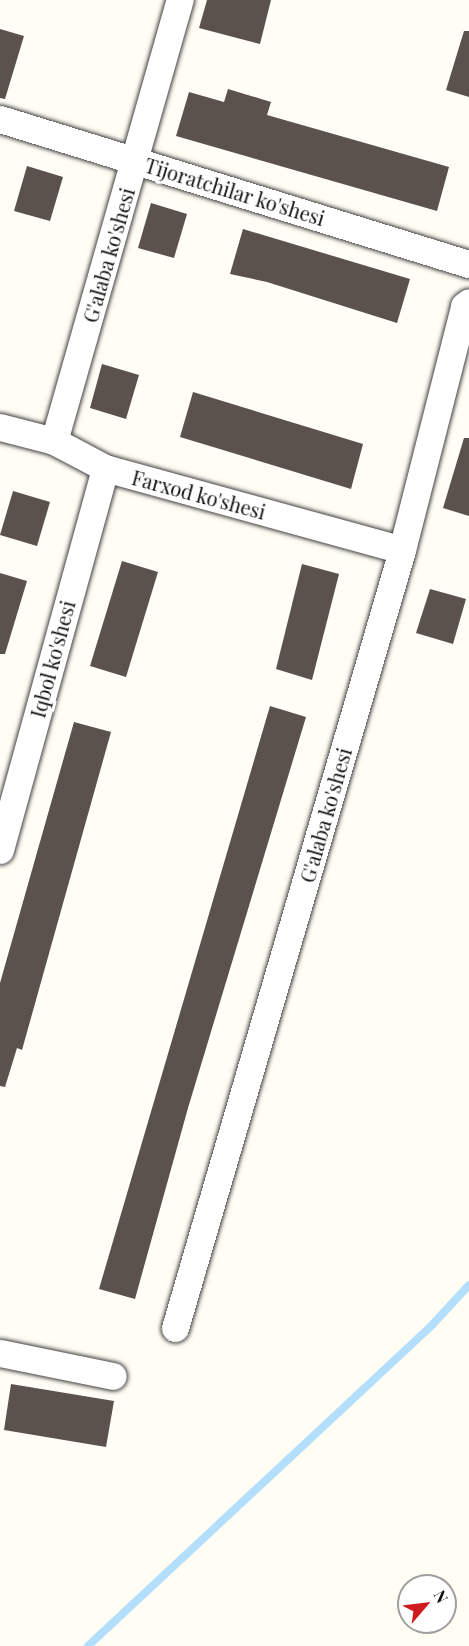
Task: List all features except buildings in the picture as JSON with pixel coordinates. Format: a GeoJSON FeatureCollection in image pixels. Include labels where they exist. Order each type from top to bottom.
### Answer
{"type":"FeatureCollection","features":[{"type":"Feature","properties":{"kind":"street","name":"G'alaba ko'shesi"},"geometry":{"type":"LineString","coordinates":[[54,441],[180,0]]}},
{"type":"Feature","properties":{"kind":"street","name":"Tijoratchilar ko'shesi"},"geometry":{"type":"LineString","coordinates":[[0,119],[469,264]]}},
{"type":"Feature","properties":{"kind":"street","name":"G'alaba ko'shesi"},"geometry":{"type":"LineString","coordinates":[[175,1328],[402,550],[464,306],[469,302]]}},
{"type":"Feature","properties":{"kind":"street","name":"Farxod ko'shesi"},"geometry":{"type":"LineString","coordinates":[[0,427],[54,441],[105,468],[402,550]]}},
{"type":"Feature","properties":{"kind":"street","name":"Iqbol ko'shesi"},"geometry":{"type":"LineString","coordinates":[[0,850],[105,468]]}},
{"type":"Feature","properties":{"kind":"street"},"geometry":{"type":"LineString","coordinates":[[0,1353],[113,1376]]}},
{"type":"Feature","properties":{"kind":"waterway"},"geometry":{"type":"LineString","coordinates":[[88,1646],[433,1324],[469,1285]]}}]}
